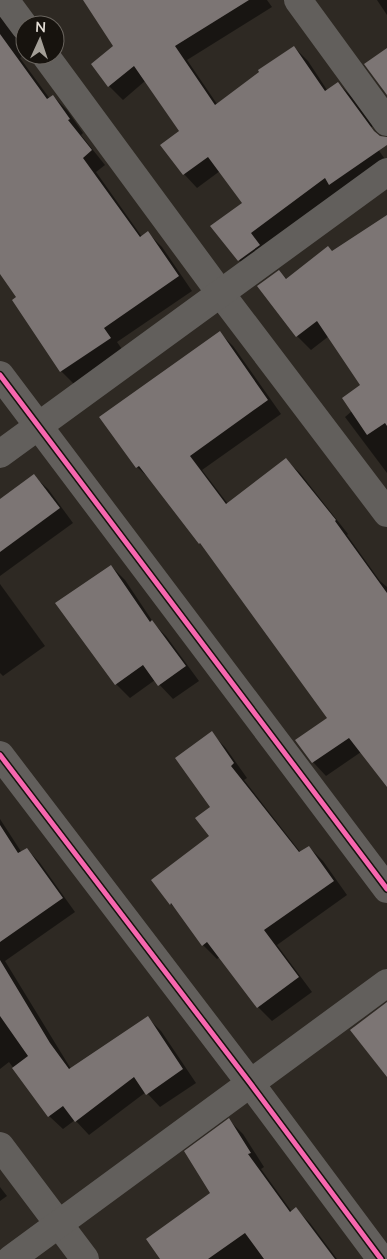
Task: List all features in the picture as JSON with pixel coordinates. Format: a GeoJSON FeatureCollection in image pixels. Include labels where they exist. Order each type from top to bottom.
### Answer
{"type":"FeatureCollection","features":[{"type":"Feature","properties":{"kind":"street"},"geometry":{"type":"LineString","coordinates":[[5,0],[16,15]]}},
{"type":"Feature","properties":{"kind":"street"},"geometry":{"type":"LineString","coordinates":[[298,0],[387,122]]}},
{"type":"Feature","properties":{"kind":"street"},"geometry":{"type":"LineString","coordinates":[[52,65],[221,294],[387,513]]}},
{"type":"Feature","properties":{"kind":"street"},"geometry":{"type":"LineString","coordinates":[[0,454],[387,172]]}},
{"type":"Feature","properties":{"kind":"street"},"geometry":{"type":"LineString","coordinates":[[0,375],[387,889]]}},
{"type":"Feature","properties":{"kind":"street"},"geometry":{"type":"LineString","coordinates":[[0,755],[250,1082],[381,1259]]}},
{"type":"Feature","properties":{"kind":"street"},"geometry":{"type":"LineString","coordinates":[[11,1259],[387,983]]}},
{"type":"Feature","properties":{"kind":"street"},"geometry":{"type":"LineString","coordinates":[[0,1146],[85,1259]]}},
{"type":"Feature","properties":{"kind":"building"},"geometry":{"type":"Polygon","coordinates":[[[83,0],[249,0],[175,46],[215,105],[259,72],[258,70],[294,46],[325,91],[338,82],[374,131],[380,136],[387,137],[387,145],[329,185],[325,178],[251,233],[260,245],[238,261],[210,226],[242,203],[208,157],[183,175],[160,145],[179,131],[134,66],[108,87],[91,64],[113,46],[83,0]]]}},
{"type":"Feature","properties":{"kind":"building"},"geometry":{"type":"Polygon","coordinates":[[[0,34],[15,55],[15,65],[22,65],[47,99],[53,95],[70,119],[68,120],[92,150],[83,158],[140,237],[148,231],[179,276],[104,328],[111,338],[60,372],[12,300],[16,297],[0,274],[0,34]]]}},
{"type":"Feature","properties":{"kind":"building"},"geometry":{"type":"Polygon","coordinates":[[[387,48],[387,95],[364,64],[387,48]]]}},
{"type":"Feature","properties":{"kind":"building"},"geometry":{"type":"Polygon","coordinates":[[[387,215],[387,426],[385,423],[367,435],[342,398],[360,385],[317,321],[296,337],[257,286],[279,270],[286,279],[328,246],[332,251],[387,215]]]}},
{"type":"Feature","properties":{"kind":"building"},"geometry":{"type":"Polygon","coordinates":[[[220,331],[268,400],[190,456],[226,504],[286,458],[336,520],[387,593],[387,787],[349,738],[312,763],[295,740],[327,718],[200,543],[139,466],[136,468],[99,417],[220,331]]]}},
{"type":"Feature","properties":{"kind":"building"},"geometry":{"type":"Polygon","coordinates":[[[34,474],[60,508],[0,552],[0,499],[34,474]]]}},
{"type":"Feature","properties":{"kind":"building"},"geometry":{"type":"Polygon","coordinates":[[[111,565],[150,622],[152,620],[186,666],[158,686],[143,665],[115,685],[55,603],[111,565]]]}},
{"type":"Feature","properties":{"kind":"building"},"geometry":{"type":"Polygon","coordinates":[[[212,731],[234,763],[231,766],[299,852],[309,846],[334,881],[264,930],[299,977],[257,1008],[207,942],[202,946],[171,903],[170,905],[151,880],[209,836],[195,818],[210,807],[175,758],[212,731]]]}},
{"type":"Feature","properties":{"kind":"building"},"geometry":{"type":"Polygon","coordinates":[[[0,825],[18,853],[27,848],[63,898],[0,942],[0,825]]]}},
{"type":"Feature","properties":{"kind":"building"},"geometry":{"type":"Polygon","coordinates":[[[0,960],[50,1043],[69,1069],[148,1016],[183,1069],[146,1095],[134,1077],[75,1122],[63,1106],[48,1117],[12,1068],[28,1056],[0,1016],[0,960]]]}},
{"type":"Feature","properties":{"kind":"building"},"geometry":{"type":"Polygon","coordinates":[[[387,1002],[387,1077],[350,1030],[387,1002]]]}},
{"type":"Feature","properties":{"kind":"building"},"geometry":{"type":"Polygon","coordinates":[[[229,1118],[251,1153],[248,1154],[290,1212],[296,1207],[335,1259],[264,1259],[245,1233],[208,1259],[160,1259],[146,1239],[210,1193],[184,1151],[229,1118]]]}},
{"type":"Feature","properties":{"kind":"cycle path"},"geometry":{"type":"LineString","coordinates":[[0,375],[387,889]]}},
{"type":"Feature","properties":{"kind":"cycle path"},"geometry":{"type":"LineString","coordinates":[[0,755],[250,1083],[381,1259]]}}]}
